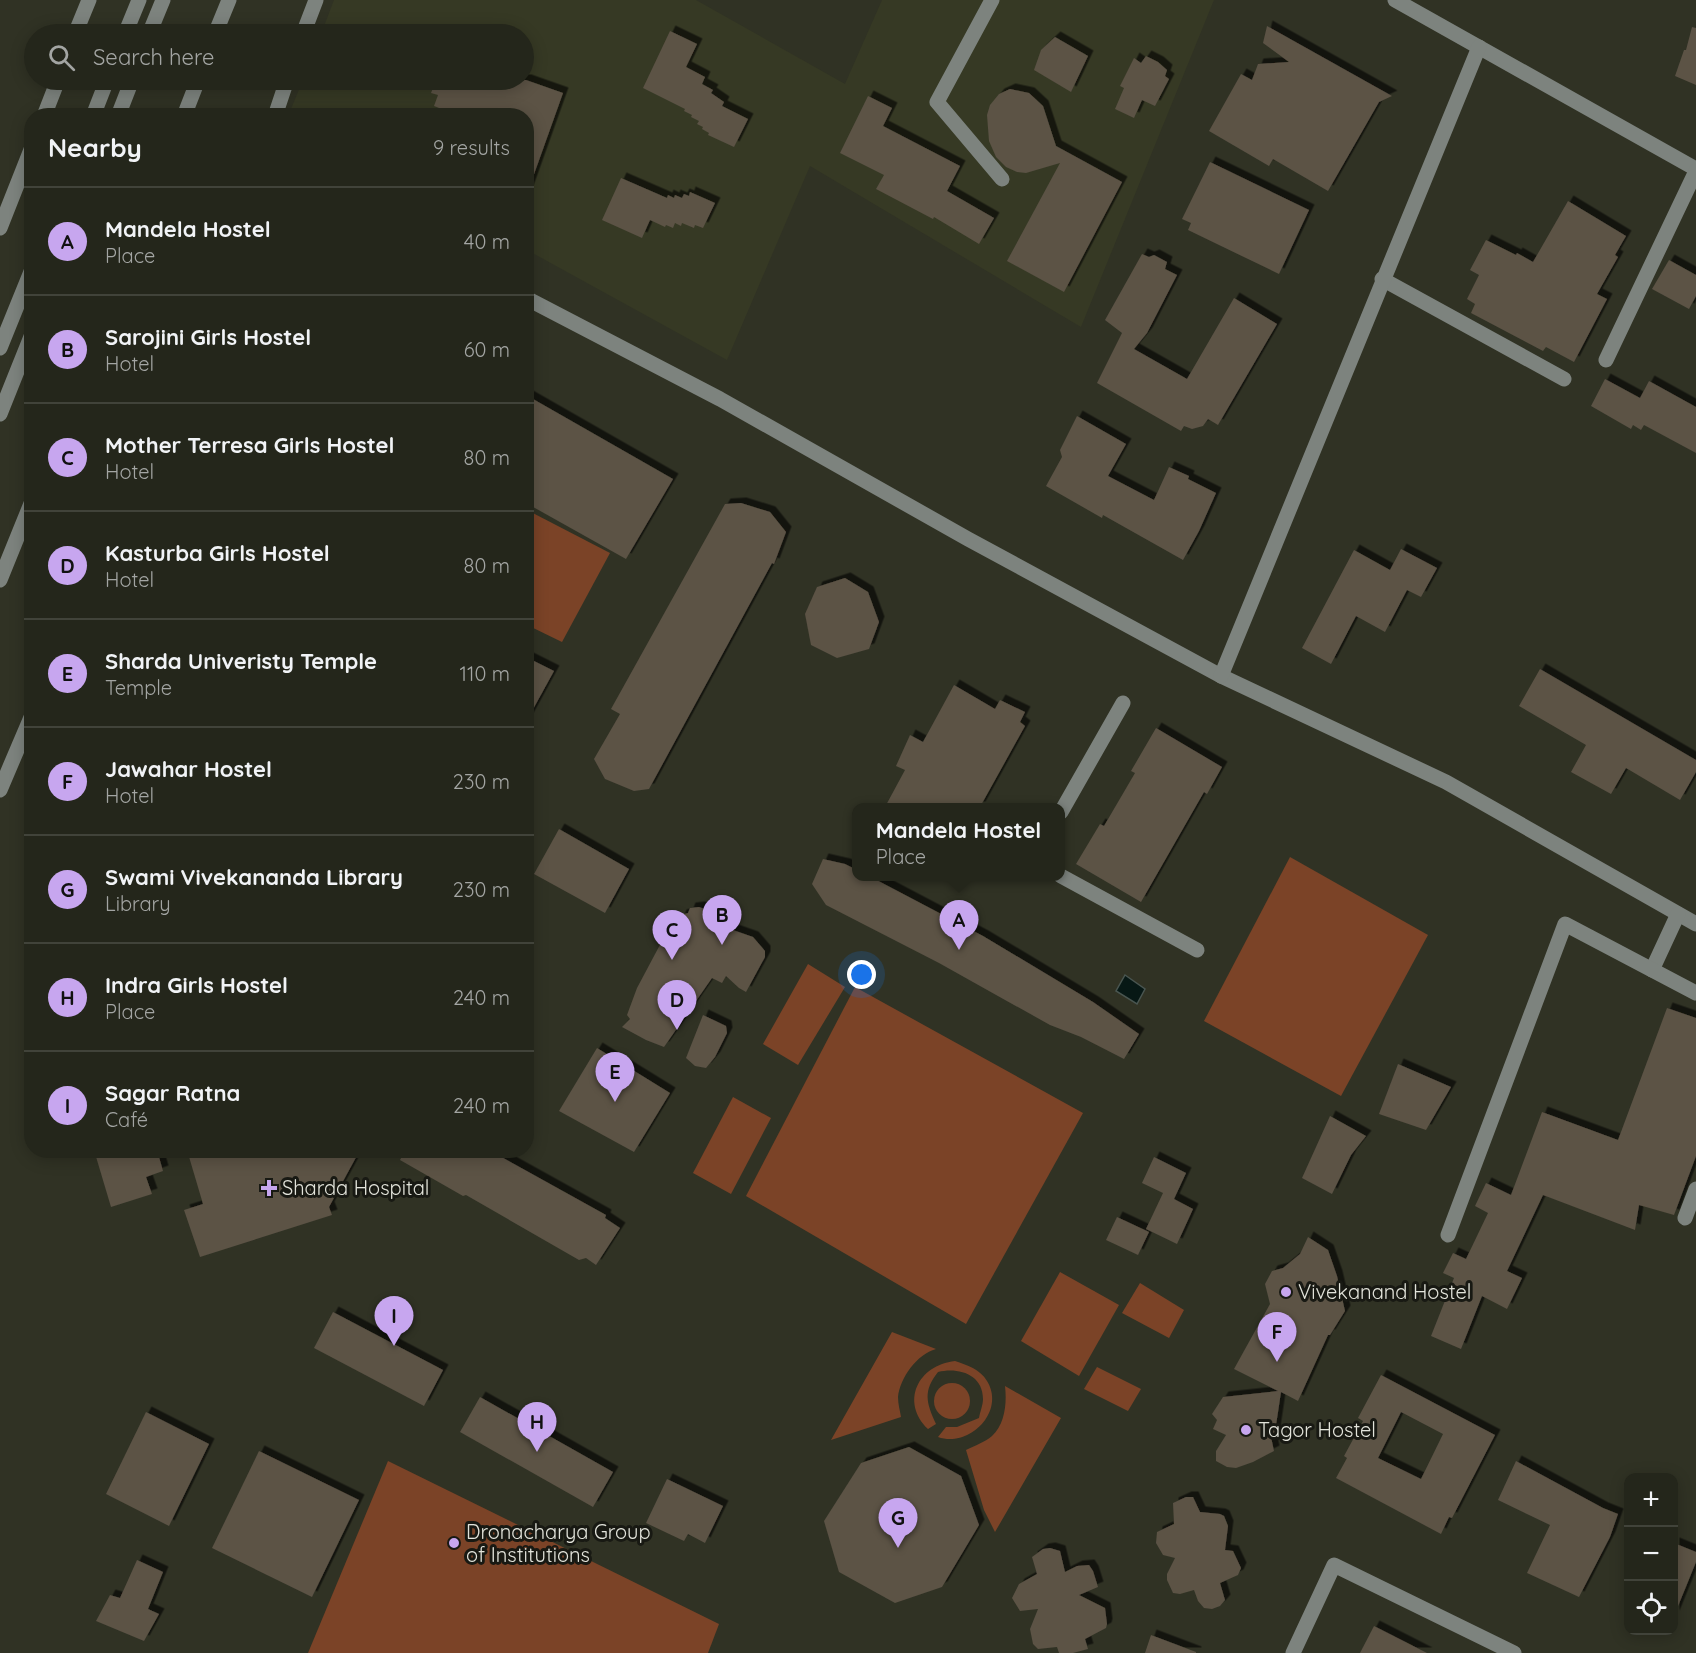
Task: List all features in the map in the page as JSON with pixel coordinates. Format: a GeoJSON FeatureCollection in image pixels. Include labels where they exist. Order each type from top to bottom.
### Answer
{"type":"FeatureCollection","features":[{"type":"Feature","properties":{"kind":"street"},"geometry":{"type":"LineString","coordinates":[[79,24],[88,0]]}},
{"type":"Feature","properties":{"kind":"street"},"geometry":{"type":"LineString","coordinates":[[129,24],[139,0]]}},
{"type":"Feature","properties":{"kind":"street"},"geometry":{"type":"LineString","coordinates":[[153,24],[163,0]]}},
{"type":"Feature","properties":{"kind":"street"},"geometry":{"type":"LineString","coordinates":[[219,24],[229,0]]}},
{"type":"Feature","properties":{"kind":"street"},"geometry":{"type":"LineString","coordinates":[[307,24],[316,0]]}},
{"type":"Feature","properties":{"kind":"street"},"geometry":{"type":"LineString","coordinates":[[992,0],[937,102],[1002,179]]}},
{"type":"Feature","properties":{"kind":"street"},"geometry":{"type":"LineString","coordinates":[[1395,0],[1696,170],[1606,360]]}},
{"type":"Feature","properties":{"kind":"street"},"geometry":{"type":"LineString","coordinates":[[1221,676],[1479,47]]}},
{"type":"Feature","properties":{"kind":"street"},"geometry":{"type":"LineString","coordinates":[[47,108],[54,90]]}},
{"type":"Feature","properties":{"kind":"street"},"geometry":{"type":"LineString","coordinates":[[96,108],[103,90]]}},
{"type":"Feature","properties":{"kind":"street"},"geometry":{"type":"LineString","coordinates":[[120,108],[128,90]]}},
{"type":"Feature","properties":{"kind":"street"},"geometry":{"type":"LineString","coordinates":[[187,108],[194,90]]}},
{"type":"Feature","properties":{"kind":"street"},"geometry":{"type":"LineString","coordinates":[[278,108],[284,90]]}},
{"type":"Feature","properties":{"kind":"street"},"geometry":{"type":"LineString","coordinates":[[0,228],[24,167]]}},
{"type":"Feature","properties":{"kind":"street"},"geometry":{"type":"LineString","coordinates":[[1383,279],[1564,380]]}},
{"type":"Feature","properties":{"kind":"street"},"geometry":{"type":"LineString","coordinates":[[0,348],[24,289]]}},
{"type":"Feature","properties":{"kind":"street"},"geometry":{"type":"LineString","coordinates":[[534,302],[720,399],[968,540],[1221,676],[1446,782],[1696,924]]}},
{"type":"Feature","properties":{"kind":"street"},"geometry":{"type":"LineString","coordinates":[[0,414],[24,354]]}},
{"type":"Feature","properties":{"kind":"street"},"geometry":{"type":"LineString","coordinates":[[0,580],[24,521]]}},
{"type":"Feature","properties":{"kind":"street"},"geometry":{"type":"LineString","coordinates":[[1065,805],[1123,703]]}},
{"type":"Feature","properties":{"kind":"street"},"geometry":{"type":"LineString","coordinates":[[0,790],[24,734]]}},
{"type":"Feature","properties":{"kind":"street"},"geometry":{"type":"LineString","coordinates":[[1065,878],[1197,950]]}},
{"type":"Feature","properties":{"kind":"street"},"geometry":{"type":"LineString","coordinates":[[1652,970],[1678,914]]}},
{"type":"Feature","properties":{"kind":"street"},"geometry":{"type":"LineString","coordinates":[[1449,1235],[1565,924],[1696,993]]}},
{"type":"Feature","properties":{"kind":"street"},"geometry":{"type":"LineString","coordinates":[[1685,1218],[1696,1189]]}},
{"type":"Feature","properties":{"kind":"street"},"geometry":{"type":"LineString","coordinates":[[1293,1653],[1334,1565],[1514,1653]]}},
{"type":"Feature","properties":{"kind":"shaded area"},"geometry":{"type":"Polygon","coordinates":[[[334,0],[696,0],[845,84],[882,0],[1214,0],[1081,327],[810,166],[727,360],[534,254],[534,108],[291,108],[299,90],[534,90],[534,24],[325,24],[334,0]]]}},
{"type":"Feature","properties":{"kind":"shaded area"},"geometry":{"type":"Polygon","coordinates":[[[534,514],[610,553],[562,642],[534,628],[534,514]]]}},
{"type":"Feature","properties":{"kind":"shaded area"},"geometry":{"type":"Polygon","coordinates":[[[1290,857],[1428,935],[1341,1096],[1204,1021],[1290,857]]]}},
{"type":"Feature","properties":{"kind":"shaded area"},"geometry":{"type":"Polygon","coordinates":[[[808,964],[845,987],[798,1065],[763,1044],[808,964]]]}},
{"type":"Feature","properties":{"kind":"shaded area"},"geometry":{"type":"Polygon","coordinates":[[[1125,975],[1145,989],[1137,1004],[1116,991],[1125,975]]]}},
{"type":"Feature","properties":{"kind":"shaded area"},"geometry":{"type":"Polygon","coordinates":[[[855,987],[1083,1113],[966,1324],[746,1196],[855,987]]]}},
{"type":"Feature","properties":{"kind":"shaded area"},"geometry":{"type":"Polygon","coordinates":[[[733,1097],[771,1118],[731,1194],[693,1173],[733,1097]]]}},
{"type":"Feature","properties":{"kind":"shaded area"},"geometry":{"type":"Polygon","coordinates":[[[1060,1272],[1119,1305],[1079,1376],[1021,1341],[1060,1272]]]}},
{"type":"Feature","properties":{"kind":"shaded area"},"geometry":{"type":"Polygon","coordinates":[[[1140,1283],[1184,1310],[1169,1338],[1122,1313],[1140,1283]]]}},
{"type":"Feature","properties":{"kind":"shaded area"},"geometry":{"type":"Polygon","coordinates":[[[892,1332],[936,1349],[916,1361],[902,1382],[898,1397],[901,1417],[831,1440],[892,1332]]]}},
{"type":"Feature","properties":{"kind":"shaded area"},"geometry":{"type":"Polygon","coordinates":[[[955,1361],[981,1373],[992,1393],[992,1404],[981,1425],[961,1437],[950,1439],[938,1437],[946,1427],[957,1427],[979,1418],[983,1404],[982,1390],[974,1378],[961,1372],[938,1372],[928,1391],[928,1403],[936,1424],[928,1429],[915,1408],[914,1397],[923,1377],[942,1364],[955,1361]]]}},
{"type":"Feature","properties":{"kind":"shaded area"},"geometry":{"type":"Polygon","coordinates":[[[1097,1367],[1141,1389],[1128,1411],[1084,1389],[1097,1367]]]}},
{"type":"Feature","properties":{"kind":"shaded area"},"geometry":{"type":"Polygon","coordinates":[[[952,1383],[965,1388],[970,1401],[965,1414],[952,1419],[939,1414],[934,1401],[939,1388],[952,1383]]]}},
{"type":"Feature","properties":{"kind":"shaded area"},"geometry":{"type":"Polygon","coordinates":[[[1005,1386],[1061,1418],[995,1532],[984,1510],[966,1450],[989,1438],[1000,1426],[1006,1399],[1005,1386]]]}},
{"type":"Feature","properties":{"kind":"shaded area","name":"Dronacharya Group of Institutions"},"geometry":{"type":"Polygon","coordinates":[[[388,1461],[719,1624],[708,1653],[308,1653],[388,1461]]]}},
{"type":"Feature","properties":{"kind":"building"},"geometry":{"type":"Polygon","coordinates":[[[1267,26],[1392,96],[1379,102],[1328,191],[1273,159],[1269,166],[1209,131],[1241,74],[1252,80],[1258,64],[1289,62],[1263,43],[1267,26]]]}},
{"type":"Feature","properties":{"kind":"building"},"geometry":{"type":"Polygon","coordinates":[[[1692,27],[1696,28],[1696,85],[1675,76],[1684,50],[1686,50],[1692,27]]]}},
{"type":"Feature","properties":{"kind":"building"},"geometry":{"type":"Polygon","coordinates":[[[670,31],[697,44],[686,67],[705,77],[702,84],[713,90],[711,93],[724,102],[722,106],[748,119],[734,147],[708,135],[709,133],[702,129],[703,127],[697,124],[699,121],[684,111],[685,109],[643,88],[670,31]]]}},
{"type":"Feature","properties":{"kind":"building"},"geometry":{"type":"Polygon","coordinates":[[[1055,37],[1088,56],[1071,92],[1034,70],[1041,50],[1055,37]]]}},
{"type":"Feature","properties":{"kind":"building"},"geometry":{"type":"Polygon","coordinates":[[[1146,56],[1167,70],[1165,76],[1169,79],[1155,106],[1142,100],[1134,118],[1115,109],[1124,88],[1120,86],[1134,58],[1141,63],[1146,56]]]}},
{"type":"Feature","properties":{"kind":"building"},"geometry":{"type":"Polygon","coordinates":[[[534,83],[563,93],[534,174],[534,108],[439,108],[434,106],[438,95],[431,93],[432,90],[534,90],[534,83]]]}},
{"type":"Feature","properties":{"kind":"building"},"geometry":{"type":"Polygon","coordinates":[[[1010,89],[1029,93],[1043,106],[1056,146],[1122,182],[1064,292],[1007,261],[1060,163],[1026,173],[1006,167],[996,157],[989,141],[987,115],[990,105],[999,94],[1010,89]]]}},
{"type":"Feature","properties":{"kind":"building"},"geometry":{"type":"Polygon","coordinates":[[[868,96],[892,108],[883,126],[960,166],[947,191],[994,218],[979,244],[934,217],[933,219],[876,189],[884,175],[840,153],[868,96]]]}},
{"type":"Feature","properties":{"kind":"building"},"geometry":{"type":"Polygon","coordinates":[[[1210,162],[1309,210],[1279,274],[1188,230],[1191,223],[1182,219],[1210,162]]]}},
{"type":"Feature","properties":{"kind":"building"},"geometry":{"type":"Polygon","coordinates":[[[621,178],[667,198],[668,195],[674,198],[675,195],[682,198],[684,194],[689,196],[690,192],[715,203],[703,228],[695,225],[694,228],[682,223],[681,226],[675,223],[673,228],[666,225],[665,227],[650,220],[642,238],[602,220],[621,178]]]}},
{"type":"Feature","properties":{"kind":"building"},"geometry":{"type":"Polygon","coordinates":[[[1568,201],[1626,236],[1615,255],[1618,257],[1597,294],[1607,299],[1574,362],[1546,347],[1543,351],[1471,313],[1475,304],[1467,299],[1479,275],[1470,270],[1486,240],[1533,262],[1568,201]]]}},
{"type":"Feature","properties":{"kind":"building"},"geometry":{"type":"Polygon","coordinates":[[[1142,254],[1149,257],[1154,255],[1167,262],[1165,269],[1177,275],[1147,333],[1134,349],[1187,379],[1234,298],[1277,324],[1218,425],[1208,419],[1203,426],[1192,429],[1184,426],[1181,431],[1097,383],[1122,333],[1105,320],[1142,254]]]}},
{"type":"Feature","properties":{"kind":"building"},"geometry":{"type":"Polygon","coordinates":[[[1669,260],[1696,275],[1696,296],[1689,309],[1652,289],[1669,260]]]}},
{"type":"Feature","properties":{"kind":"building"},"geometry":{"type":"Polygon","coordinates":[[[1605,379],[1640,398],[1649,381],[1696,407],[1696,453],[1644,425],[1641,430],[1633,425],[1631,429],[1591,406],[1605,379]]]}},
{"type":"Feature","properties":{"kind":"building"},"geometry":{"type":"Polygon","coordinates":[[[534,400],[673,479],[626,559],[534,507],[534,400]]]}},
{"type":"Feature","properties":{"kind":"building"},"geometry":{"type":"Polygon","coordinates":[[[1077,416],[1126,444],[1108,476],[1154,500],[1169,467],[1189,476],[1188,479],[1216,493],[1183,560],[1046,486],[1062,457],[1060,450],[1077,416]]]}},
{"type":"Feature","properties":{"kind":"building"},"geometry":{"type":"Polygon","coordinates":[[[741,503],[770,512],[786,532],[774,564],[772,563],[649,789],[634,791],[605,779],[594,759],[620,714],[611,709],[725,504],[741,503]]]}},
{"type":"Feature","properties":{"kind":"building"},"geometry":{"type":"Polygon","coordinates":[[[1401,549],[1437,568],[1421,597],[1407,590],[1385,632],[1356,616],[1331,664],[1302,648],[1354,550],[1390,570],[1401,549]]]}},
{"type":"Feature","properties":{"kind":"building"},"geometry":{"type":"Polygon","coordinates":[[[845,578],[868,592],[879,622],[869,649],[837,658],[811,645],[805,614],[817,587],[845,578]]]}},
{"type":"Feature","properties":{"kind":"building"},"geometry":{"type":"Polygon","coordinates":[[[534,661],[554,671],[534,707],[534,661]]]}},
{"type":"Feature","properties":{"kind":"building"},"geometry":{"type":"Polygon","coordinates":[[[1540,669],[1696,760],[1696,772],[1680,800],[1626,768],[1611,794],[1571,772],[1586,745],[1519,706],[1540,669]]]}},
{"type":"Feature","properties":{"kind":"building"},"geometry":{"type":"Polygon","coordinates":[[[954,685],[995,709],[1000,700],[1025,712],[1020,722],[1025,726],[982,803],[887,803],[905,770],[896,766],[910,735],[923,742],[954,685]]]}},
{"type":"Feature","properties":{"kind":"building"},"geometry":{"type":"Polygon","coordinates":[[[1156,728],[1222,767],[1207,794],[1204,792],[1141,902],[1076,864],[1100,824],[1104,826],[1135,773],[1131,771],[1156,728]]]}},
{"type":"Feature","properties":{"kind":"building"},"geometry":{"type":"Polygon","coordinates":[[[559,829],[629,869],[605,913],[534,874],[559,829]]]}},
{"type":"Feature","properties":{"kind":"building"},"geometry":{"type":"Polygon","coordinates":[[[823,859],[845,864],[852,868],[852,881],[878,881],[983,936],[1093,1002],[1139,1034],[1124,1059],[1081,1037],[1050,1025],[939,963],[826,905],[812,884],[823,859]]]}},
{"type":"Feature","properties":{"kind":"building"},"geometry":{"type":"Polygon","coordinates":[[[699,907],[713,912],[730,929],[753,937],[765,951],[765,957],[746,992],[726,976],[722,983],[712,978],[664,1047],[622,1027],[630,1019],[627,1015],[637,988],[662,941],[669,946],[681,915],[688,913],[690,908],[699,907]]]}},
{"type":"Feature","properties":{"kind":"building"},"geometry":{"type":"Polygon","coordinates":[[[1667,1008],[1696,1018],[1696,1156],[1674,1215],[1639,1205],[1635,1230],[1543,1195],[1507,1271],[1522,1278],[1507,1309],[1482,1296],[1461,1349],[1431,1336],[1454,1278],[1443,1273],[1453,1253],[1466,1259],[1488,1213],[1475,1206],[1486,1183],[1511,1195],[1542,1112],[1618,1140],[1667,1008]]]}},
{"type":"Feature","properties":{"kind":"building"},"geometry":{"type":"Polygon","coordinates":[[[703,1015],[726,1026],[727,1033],[715,1057],[706,1068],[695,1066],[686,1058],[703,1015]]]}},
{"type":"Feature","properties":{"kind":"building"},"geometry":{"type":"Polygon","coordinates":[[[597,1048],[670,1093],[634,1152],[559,1111],[597,1048]]]}},
{"type":"Feature","properties":{"kind":"building"},"geometry":{"type":"Polygon","coordinates":[[[1398,1064],[1451,1087],[1426,1130],[1379,1114],[1398,1064]]]}},
{"type":"Feature","properties":{"kind":"building"},"geometry":{"type":"Polygon","coordinates":[[[1330,1116],[1366,1136],[1351,1155],[1332,1194],[1302,1178],[1330,1116]]]}},
{"type":"Feature","properties":{"kind":"building"},"geometry":{"type":"Polygon","coordinates":[[[1154,1157],[1186,1173],[1174,1199],[1193,1209],[1177,1244],[1146,1229],[1163,1193],[1142,1183],[1154,1157]]]}},
{"type":"Feature","properties":{"kind":"building"},"geometry":{"type":"Polygon","coordinates":[[[96,1158],[159,1158],[163,1171],[146,1177],[152,1194],[111,1207],[96,1158]]]}},
{"type":"Feature","properties":{"kind":"building","name":"Sharda Hospital"},"geometry":{"type":"Polygon","coordinates":[[[189,1158],[356,1158],[329,1207],[332,1215],[200,1257],[184,1210],[203,1204],[189,1158]]]}},
{"type":"Feature","properties":{"kind":"building"},"geometry":{"type":"Polygon","coordinates":[[[401,1158],[503,1158],[606,1215],[605,1218],[620,1228],[596,1265],[586,1258],[579,1260],[400,1160],[401,1158]]]}},
{"type":"Feature","properties":{"kind":"building"},"geometry":{"type":"Polygon","coordinates":[[[1117,1217],[1149,1232],[1138,1255],[1106,1240],[1117,1217]]]}},
{"type":"Feature","properties":{"kind":"building"},"geometry":{"type":"Polygon","coordinates":[[[1308,1237],[1328,1250],[1345,1311],[1328,1335],[1298,1401],[1281,1392],[1275,1432],[1271,1437],[1274,1451],[1236,1468],[1227,1467],[1216,1461],[1216,1451],[1226,1435],[1213,1429],[1217,1420],[1212,1414],[1223,1397],[1278,1391],[1234,1369],[1270,1304],[1265,1284],[1272,1271],[1283,1268],[1300,1254],[1308,1237]]]}},
{"type":"Feature","properties":{"kind":"building"},"geometry":{"type":"Polygon","coordinates":[[[333,1312],[443,1370],[424,1406],[314,1348],[333,1312]]]}},
{"type":"Feature","properties":{"kind":"building"},"geometry":{"type":"Polygon","coordinates":[[[1381,1375],[1495,1435],[1452,1518],[1449,1517],[1441,1534],[1336,1478],[1347,1458],[1344,1456],[1363,1421],[1358,1418],[1381,1375]],[[1401,1412],[1378,1458],[1421,1479],[1443,1434],[1401,1412]]]}},
{"type":"Feature","properties":{"kind":"building"},"geometry":{"type":"Polygon","coordinates":[[[480,1397],[613,1472],[593,1507],[460,1432],[480,1397]]]}},
{"type":"Feature","properties":{"kind":"building"},"geometry":{"type":"Polygon","coordinates":[[[146,1412],[209,1444],[169,1526],[106,1494],[146,1412]]]}},
{"type":"Feature","properties":{"kind":"building"},"geometry":{"type":"Polygon","coordinates":[[[909,1447],[961,1476],[979,1525],[942,1587],[895,1603],[839,1572],[824,1521],[861,1463],[909,1447]]]}},
{"type":"Feature","properties":{"kind":"building"},"geometry":{"type":"Polygon","coordinates":[[[259,1451],[359,1500],[312,1597],[212,1548],[259,1451]]]}},
{"type":"Feature","properties":{"kind":"building"},"geometry":{"type":"Polygon","coordinates":[[[1516,1461],[1618,1514],[1610,1537],[1579,1597],[1527,1573],[1550,1525],[1498,1500],[1516,1461]]]}},
{"type":"Feature","properties":{"kind":"building"},"geometry":{"type":"Polygon","coordinates":[[[667,1479],[723,1506],[705,1543],[688,1534],[684,1541],[646,1523],[667,1479]]]}},
{"type":"Feature","properties":{"kind":"building"},"geometry":{"type":"Polygon","coordinates":[[[1186,1497],[1193,1497],[1200,1512],[1224,1516],[1228,1526],[1225,1550],[1233,1551],[1241,1568],[1238,1575],[1220,1583],[1225,1600],[1220,1606],[1212,1609],[1204,1608],[1198,1601],[1194,1590],[1180,1594],[1173,1593],[1167,1580],[1167,1574],[1175,1558],[1163,1555],[1156,1543],[1157,1532],[1174,1524],[1173,1503],[1186,1497]]]}},
{"type":"Feature","properties":{"kind":"building"},"geometry":{"type":"Polygon","coordinates":[[[1678,1545],[1696,1552],[1696,1562],[1678,1606],[1678,1545]]]}},
{"type":"Feature","properties":{"kind":"building"},"geometry":{"type":"Polygon","coordinates":[[[1050,1548],[1060,1551],[1065,1572],[1077,1566],[1089,1565],[1093,1571],[1098,1587],[1079,1595],[1105,1608],[1107,1624],[1106,1628],[1085,1639],[1088,1649],[1073,1653],[1059,1653],[1057,1647],[1038,1649],[1033,1644],[1030,1629],[1038,1609],[1020,1611],[1012,1598],[1019,1584],[1037,1574],[1032,1557],[1043,1549],[1050,1548]]]}},
{"type":"Feature","properties":{"kind":"building"},"geometry":{"type":"Polygon","coordinates":[[[137,1560],[163,1572],[148,1609],[159,1614],[144,1641],[96,1621],[110,1595],[120,1598],[137,1560]]]}},
{"type":"Feature","properties":{"kind":"building"},"geometry":{"type":"Polygon","coordinates":[[[1374,1626],[1427,1653],[1360,1653],[1374,1626]]]}},
{"type":"Feature","properties":{"kind":"building"},"geometry":{"type":"Polygon","coordinates":[[[1151,1635],[1196,1652],[1196,1653],[1145,1653],[1151,1635]]]}},
{"type":"Feature","properties":{"kind":"place","name":"Sarojini Girls Hostel"},"geometry":{"type":"Point","coordinates":[722,945]}},
{"type":"Feature","properties":{"kind":"place","name":"Mandela Hostel"},"geometry":{"type":"Point","coordinates":[959,950]}},
{"type":"Feature","properties":{"kind":"place","name":"Mother Terresa Girls Hostel"},"geometry":{"type":"Point","coordinates":[672,960]}},
{"type":"Feature","properties":{"kind":"place","name":"Kasturba Girls Hostel"},"geometry":{"type":"Point","coordinates":[677,1030]}},
{"type":"Feature","properties":{"kind":"place","name":"Sharda Univeristy Temple"},"geometry":{"type":"Point","coordinates":[615,1102]}},
{"type":"Feature","properties":{"kind":"place","name":"Sharda Hospital"},"geometry":{"type":"Point","coordinates":[269,1188]}},
{"type":"Feature","properties":{"kind":"place","name":"Vivekanand Hostel"},"geometry":{"type":"Point","coordinates":[1286,1292]}},
{"type":"Feature","properties":{"kind":"place","name":"Sagar Ratna"},"geometry":{"type":"Point","coordinates":[394,1346]}},
{"type":"Feature","properties":{"kind":"place","name":"Jawahar Hostel"},"geometry":{"type":"Point","coordinates":[1277,1362]}},
{"type":"Feature","properties":{"kind":"place","name":"Tagor Hostel"},"geometry":{"type":"Point","coordinates":[1246,1430]}},
{"type":"Feature","properties":{"kind":"place","name":"Indra Girls Hostel"},"geometry":{"type":"Point","coordinates":[537,1452]}},
{"type":"Feature","properties":{"kind":"place","name":"Dronacharya Group of Institutions"},"geometry":{"type":"Point","coordinates":[454,1543]}},
{"type":"Feature","properties":{"kind":"place","name":"Swami Vivekananda Library"},"geometry":{"type":"Point","coordinates":[898,1548]}}]}
